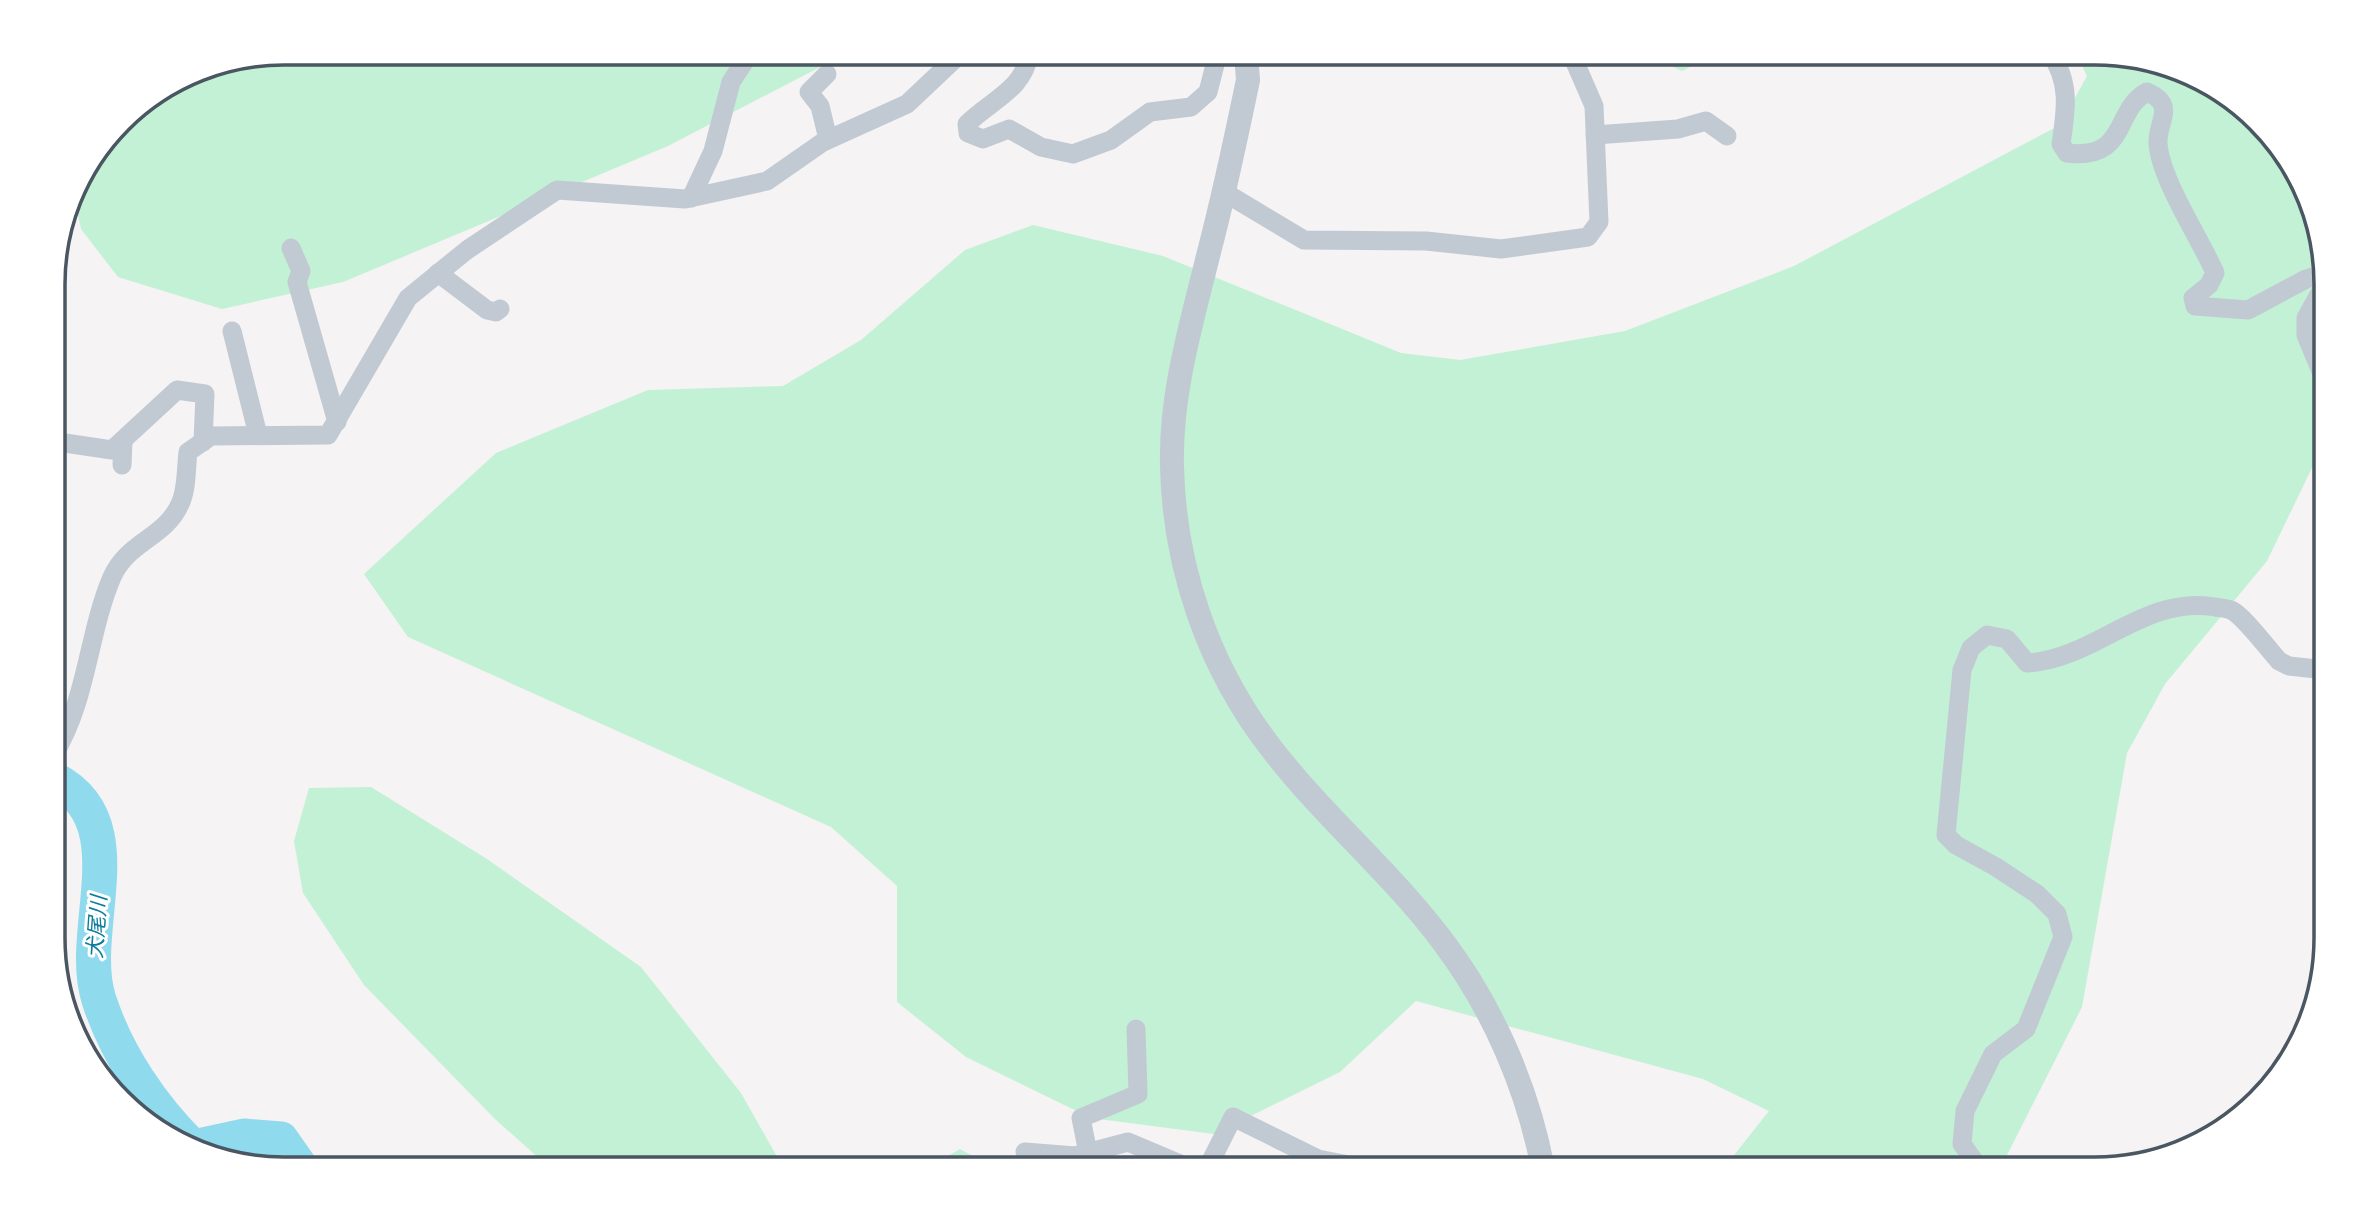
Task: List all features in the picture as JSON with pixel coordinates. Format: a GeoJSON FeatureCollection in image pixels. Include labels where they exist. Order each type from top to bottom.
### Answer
{"type":"FeatureCollection","features":[{"type":"Feature","properties":{"kind":"street"},"geometry":{"type":"LineString","coordinates":[[691,198],[713,151],[731,82],[742,65]]}},
{"type":"Feature","properties":{"kind":"street"},"geometry":{"type":"LineString","coordinates":[[65,730],[74,711],[86,657],[112,577],[125,554],[167,524],[181,503],[188,452],[211,436],[328,435],[372,354],[408,298],[467,250],[557,190],[691,198],[768,181],[828,139],[907,104],[948,65]]}},
{"type":"Feature","properties":{"kind":"street"},"geometry":{"type":"LineString","coordinates":[[1028,65],[1010,91],[967,124],[968,133],[983,139],[1009,129],[1041,147],[1073,154],[1111,140],[1150,113],[1191,107],[1209,92],[1215,65]]}},
{"type":"Feature","properties":{"kind":"street"},"geometry":{"type":"LineString","coordinates":[[1247,65],[1248,80],[1186,346],[1174,410],[1172,467],[1184,569],[1198,616],[1224,676],[1271,748],[1392,877],[1446,945],[1487,1013],[1517,1075],[1540,1157]]}},
{"type":"Feature","properties":{"kind":"street"},"geometry":{"type":"LineString","coordinates":[[1224,192],[1304,240],[1426,242],[1501,249],[1588,237],[1599,222],[1594,106],[1577,65]]}},
{"type":"Feature","properties":{"kind":"street"},"geometry":{"type":"LineString","coordinates":[[2058,65],[2068,98],[2061,144],[2067,153],[2086,155],[2099,149],[2118,135],[2138,96],[2147,92],[2158,96],[2165,110],[2158,143],[2169,180],[2215,273],[2209,285],[2193,298],[2195,306],[2248,310],[2314,278]]}},
{"type":"Feature","properties":{"kind":"street"},"geometry":{"type":"LineString","coordinates":[[827,74],[808,92],[820,106],[828,139]]}},
{"type":"Feature","properties":{"kind":"street"},"geometry":{"type":"LineString","coordinates":[[1595,135],[1678,129],[1706,121],[1727,136]]}},
{"type":"Feature","properties":{"kind":"street"},"geometry":{"type":"LineString","coordinates":[[291,248],[300,271],[297,282],[337,422]]}},
{"type":"Feature","properties":{"kind":"street"},"geometry":{"type":"LineString","coordinates":[[438,273],[487,310],[496,312],[500,309]]}},
{"type":"Feature","properties":{"kind":"street"},"geometry":{"type":"LineString","coordinates":[[2314,304],[2306,318],[2306,335],[2314,354]]}},
{"type":"Feature","properties":{"kind":"street"},"geometry":{"type":"LineString","coordinates":[[232,331],[258,435]]}},
{"type":"Feature","properties":{"kind":"street"},"geometry":{"type":"LineString","coordinates":[[65,443],[112,450],[177,390],[205,394],[203,442]]}},
{"type":"Feature","properties":{"kind":"street"},"geometry":{"type":"LineString","coordinates":[[122,465],[123,440]]}},
{"type":"Feature","properties":{"kind":"street"},"geometry":{"type":"LineString","coordinates":[[1971,1157],[1962,1144],[1965,1111],[1993,1054],[2026,1029],[2063,937],[2057,914],[2037,894],[1997,866],[1955,845],[1946,835],[1962,670],[1971,648],[1987,635],[2007,639],[2026,663],[2043,662],[2075,652],[2147,614],[2190,603],[2232,610],[2279,661],[2289,666],[2314,669]]}},
{"type":"Feature","properties":{"kind":"street"},"geometry":{"type":"LineString","coordinates":[[1077,1157],[1082,1118],[1138,1094],[1136,1029]]}},
{"type":"Feature","properties":{"kind":"street"},"geometry":{"type":"LineString","coordinates":[[1202,1157],[1233,1117],[1314,1157]]}},
{"type":"Feature","properties":{"kind":"street"},"geometry":{"type":"LineString","coordinates":[[1083,1157],[1128,1142],[1164,1157]]}},
{"type":"Feature","properties":{"kind":"street"},"geometry":{"type":"LineString","coordinates":[[1025,1152],[1062,1157]]}},
{"type":"Feature","properties":{"kind":"green space"},"geometry":{"type":"Polygon","coordinates":[[[269,65],[824,65],[668,146],[343,282],[222,309],[118,277],[81,229],[77,211],[87,187],[110,150],[129,129],[150,110],[174,94],[227,72],[269,65]]]}},
{"type":"Feature","properties":{"kind":"green space"},"geometry":{"type":"Polygon","coordinates":[[[1668,65],[1694,65],[1682,71],[1668,65]]]}},
{"type":"Feature","properties":{"kind":"green space"},"geometry":{"type":"Polygon","coordinates":[[[2082,65],[2124,67],[2152,72],[2192,87],[2240,119],[2269,150],[2285,174],[2307,227],[2312,255],[2314,464],[2267,561],[2165,684],[2127,753],[2082,1007],[2006,1157],[1733,1157],[1769,1111],[1703,1079],[1416,1001],[1340,1072],[1214,1134],[1091,1118],[966,1057],[897,1002],[897,886],[831,827],[408,637],[364,574],[496,453],[648,390],[783,386],[861,340],[965,250],[1033,225],[1163,256],[1401,353],[1460,360],[1625,331],[1794,266],[2060,125],[2087,76],[2082,65]]]}},
{"type":"Feature","properties":{"kind":"green space"},"geometry":{"type":"Polygon","coordinates":[[[371,787],[487,859],[641,967],[741,1093],[777,1157],[538,1157],[495,1119],[364,985],[303,893],[294,841],[309,788],[371,787]]]}},
{"type":"Feature","properties":{"kind":"green space"},"geometry":{"type":"Polygon","coordinates":[[[960,1149],[974,1157],[946,1157],[960,1149]]]}},
{"type":"Feature","properties":{"kind":"waterway","name":"犬尾川"},"geometry":{"type":"LineString","coordinates":[[65,787],[79,798],[93,822],[99,849],[94,942],[94,972],[99,1000],[116,1041],[137,1079],[177,1129]]}},
{"type":"Feature","properties":{"kind":"waterway","name":"犬尾川"},"geometry":{"type":"LineString","coordinates":[[208,1144],[244,1136],[281,1139],[294,1157]]}}]}
